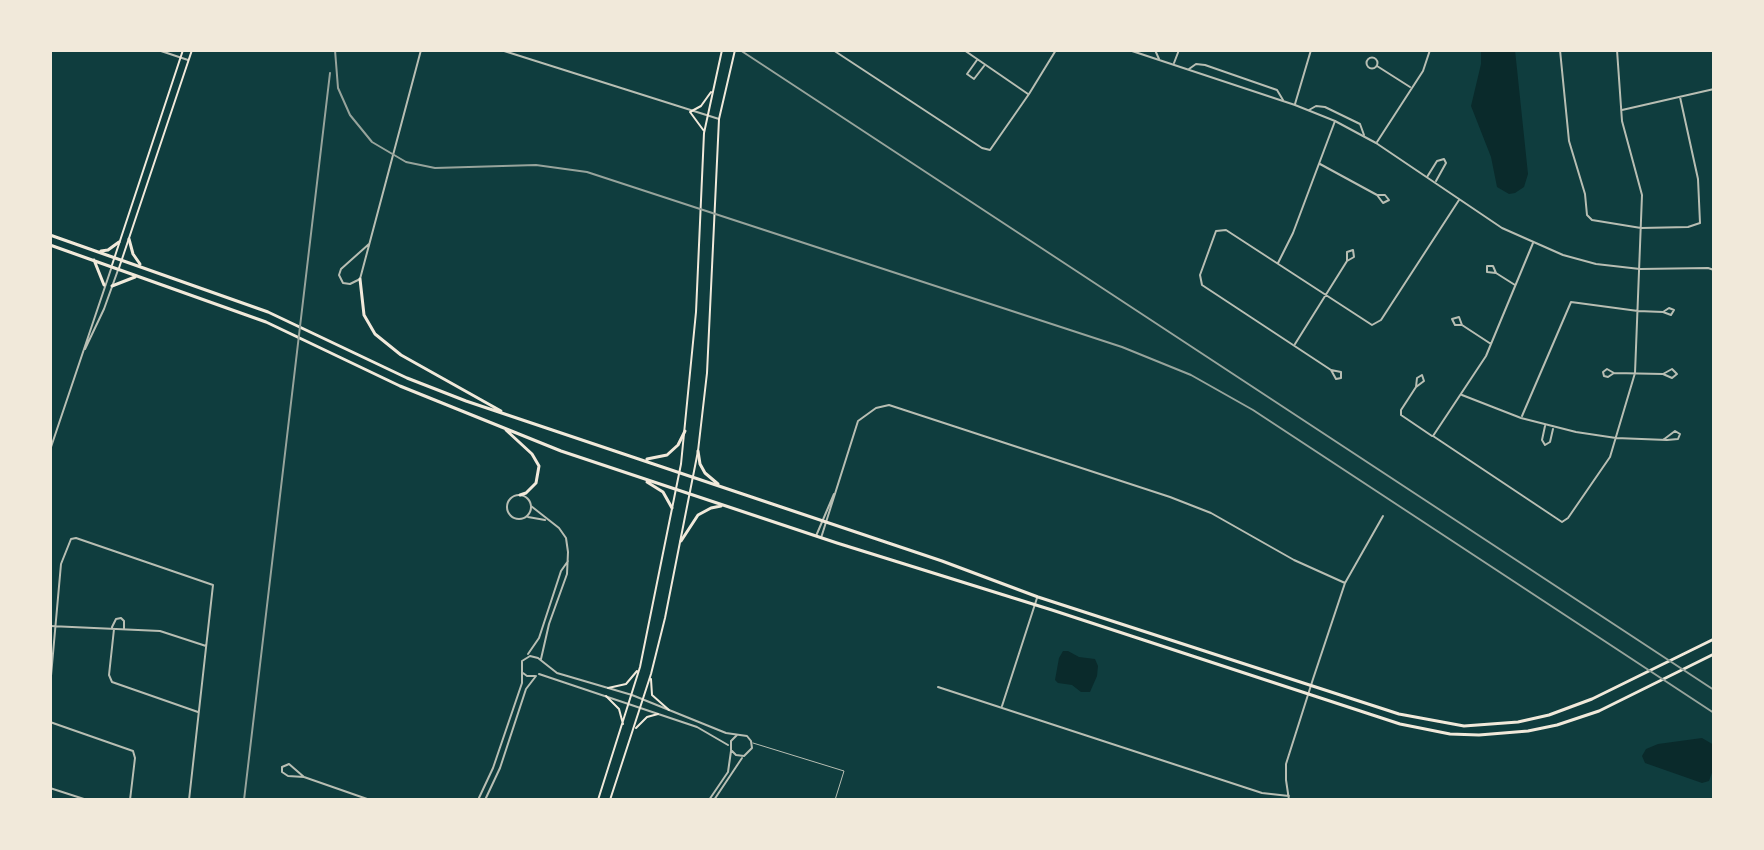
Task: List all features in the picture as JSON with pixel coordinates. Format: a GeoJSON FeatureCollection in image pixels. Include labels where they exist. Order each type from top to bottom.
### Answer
{"type":"FeatureCollection","features":[{"type":"Feature","properties":{"kind":"main road"},"geometry":{"type":"LineString","coordinates":[[111,266],[183,50]]}},
{"type":"Feature","properties":{"kind":"main road"},"geometry":{"type":"LineString","coordinates":[[119,269],[192,50]]}},
{"type":"Feature","properties":{"kind":"main road"},"geometry":{"type":"LineString","coordinates":[[598,800],[640,667],[679,472],[696,312],[704,133],[722,50]]}},
{"type":"Feature","properties":{"kind":"main road"},"geometry":{"type":"LineString","coordinates":[[610,800],[651,674],[698,451],[707,373],[719,119],[735,50]]}},
{"type":"Feature","properties":{"kind":"main road"},"geometry":{"type":"LineString","coordinates":[[704,133],[690,112],[701,106],[713,87]]}},
{"type":"Feature","properties":{"kind":"main road"},"geometry":{"type":"LineString","coordinates":[[50,235],[268,312],[407,378],[515,418],[693,476],[1038,597],[1399,714],[1464,726],[1518,722],[1549,715],[1592,699],[1714,639]]}},
{"type":"Feature","properties":{"kind":"main road"},"geometry":{"type":"LineString","coordinates":[[129,239],[133,254],[143,267]]}},
{"type":"Feature","properties":{"kind":"main road"},"geometry":{"type":"LineString","coordinates":[[98,251],[108,250],[119,242]]}},
{"type":"Feature","properties":{"kind":"main road"},"geometry":{"type":"LineString","coordinates":[[50,245],[266,322],[400,386],[503,428],[676,490],[1364,714],[1450,734],[1520,732],[1557,725],[1599,711],[1714,654]]}},
{"type":"Feature","properties":{"kind":"main road"},"geometry":{"type":"LineString","coordinates":[[94,260],[104,285]]}},
{"type":"Feature","properties":{"kind":"main road"},"geometry":{"type":"LineString","coordinates":[[112,286],[138,276]]}},
{"type":"Feature","properties":{"kind":"main road"},"geometry":{"type":"LineString","coordinates":[[360,279],[364,315],[375,334],[388,346],[478,400],[515,418]]}},
{"type":"Feature","properties":{"kind":"main road"},"geometry":{"type":"LineString","coordinates":[[503,428],[532,454],[539,466],[536,483],[520,495]]}},
{"type":"Feature","properties":{"kind":"main road"},"geometry":{"type":"LineString","coordinates":[[640,459],[667,455],[678,445],[685,431]]}},
{"type":"Feature","properties":{"kind":"main road"},"geometry":{"type":"LineString","coordinates":[[698,451],[705,473],[721,486]]}},
{"type":"Feature","properties":{"kind":"main road"},"geometry":{"type":"LineString","coordinates":[[640,477],[663,492],[672,508]]}},
{"type":"Feature","properties":{"kind":"main road"},"geometry":{"type":"LineString","coordinates":[[681,541],[698,515],[711,508],[725,506]]}},
{"type":"Feature","properties":{"kind":"main road"},"geometry":{"type":"LineString","coordinates":[[608,688],[626,684],[640,667]]}},
{"type":"Feature","properties":{"kind":"main road"},"geometry":{"type":"LineString","coordinates":[[651,674],[652,695],[669,710]]}},
{"type":"Feature","properties":{"kind":"main road"},"geometry":{"type":"LineString","coordinates":[[606,696],[619,709],[623,726]]}},
{"type":"Feature","properties":{"kind":"main road"},"geometry":{"type":"LineString","coordinates":[[633,732],[647,717],[658,714]]}},
{"type":"Feature","properties":{"kind":"street"},"geometry":{"type":"LineString","coordinates":[[158,50],[189,60]]}},
{"type":"Feature","properties":{"kind":"street"},"geometry":{"type":"LineString","coordinates":[[369,244],[339,272],[339,278],[346,284],[360,279],[421,50]]}},
{"type":"Feature","properties":{"kind":"street"},"geometry":{"type":"LineString","coordinates":[[501,50],[719,119]]}},
{"type":"Feature","properties":{"kind":"street"},"geometry":{"type":"LineString","coordinates":[[833,50],[986,150],[994,148],[1056,50]]}},
{"type":"Feature","properties":{"kind":"street"},"geometry":{"type":"LineString","coordinates":[[964,50],[1029,94]]}},
{"type":"Feature","properties":{"kind":"street"},"geometry":{"type":"LineString","coordinates":[[1129,50],[1335,121],[1376,143],[1502,228],[1533,243],[1596,264],[1640,269],[1714,270]]}},
{"type":"Feature","properties":{"kind":"street"},"geometry":{"type":"LineString","coordinates":[[1155,50],[1159,60]]}},
{"type":"Feature","properties":{"kind":"street"},"geometry":{"type":"LineString","coordinates":[[1174,64],[1179,50]]}},
{"type":"Feature","properties":{"kind":"street"},"geometry":{"type":"LineString","coordinates":[[1295,105],[1311,50]]}},
{"type":"Feature","properties":{"kind":"street"},"geometry":{"type":"LineString","coordinates":[[1376,143],[1423,71],[1430,50]]}},
{"type":"Feature","properties":{"kind":"street"},"geometry":{"type":"LineString","coordinates":[[1560,50],[1567,127],[1585,194],[1587,217],[1601,223],[1641,228],[1694,227],[1702,220],[1696,167],[1680,97]]}},
{"type":"Feature","properties":{"kind":"street"},"geometry":{"type":"LineString","coordinates":[[1416,387],[1401,415],[1562,522],[1568,518],[1610,457],[1635,373],[1641,228],[1640,184],[1621,110],[1617,50]]}},
{"type":"Feature","properties":{"kind":"street"},"geometry":{"type":"LineString","coordinates":[[977,60],[967,74],[974,79],[984,65]]}},
{"type":"Feature","properties":{"kind":"street"},"geometry":{"type":"LineString","coordinates":[[1188,70],[1196,64],[1205,65],[1277,90],[1283,101]]}},
{"type":"Feature","properties":{"kind":"street"},"geometry":{"type":"LineString","coordinates":[[1377,66],[1412,88]]}},
{"type":"Feature","properties":{"kind":"street"},"geometry":{"type":"LineString","coordinates":[[1621,110],[1714,89]]}},
{"type":"Feature","properties":{"kind":"street"},"geometry":{"type":"LineString","coordinates":[[1309,110],[1316,106],[1325,107],[1360,124],[1364,136]]}},
{"type":"Feature","properties":{"kind":"street"},"geometry":{"type":"LineString","coordinates":[[1277,265],[1293,233],[1335,121]]}},
{"type":"Feature","properties":{"kind":"street"},"geometry":{"type":"LineString","coordinates":[[1427,177],[1439,159],[1444,159],[1446,163],[1436,182]]}},
{"type":"Feature","properties":{"kind":"street"},"geometry":{"type":"LineString","coordinates":[[1319,164],[1377,195]]}},
{"type":"Feature","properties":{"kind":"street"},"geometry":{"type":"LineString","coordinates":[[1331,370],[1200,282],[1213,235],[1219,229],[1226,230],[1368,324],[1378,324],[1460,199]]}},
{"type":"Feature","properties":{"kind":"street"},"geometry":{"type":"LineString","coordinates":[[1433,436],[1491,344],[1533,243]]}},
{"type":"Feature","properties":{"kind":"street"},"geometry":{"type":"LineString","coordinates":[[1294,345],[1347,261]]}},
{"type":"Feature","properties":{"kind":"street"},"geometry":{"type":"LineString","coordinates":[[1708,268],[1714,264]]}},
{"type":"Feature","properties":{"kind":"street"},"geometry":{"type":"LineString","coordinates":[[50,450],[111,266]]}},
{"type":"Feature","properties":{"kind":"street"},"geometry":{"type":"LineString","coordinates":[[80,358],[119,269]]}},
{"type":"Feature","properties":{"kind":"street"},"geometry":{"type":"LineString","coordinates":[[1496,273],[1516,285]]}},
{"type":"Feature","properties":{"kind":"street"},"geometry":{"type":"LineString","coordinates":[[1521,418],[1568,304],[1663,312]]}},
{"type":"Feature","properties":{"kind":"street"},"geometry":{"type":"LineString","coordinates":[[1462,325],[1491,344]]}},
{"type":"Feature","properties":{"kind":"street"},"geometry":{"type":"LineString","coordinates":[[1614,373],[1663,374]]}},
{"type":"Feature","properties":{"kind":"street"},"geometry":{"type":"LineString","coordinates":[[1461,395],[1554,427],[1616,438],[1663,440]]}},
{"type":"Feature","properties":{"kind":"street"},"geometry":{"type":"LineString","coordinates":[[819,537],[858,421],[876,408],[889,405],[1211,513],[1294,560],[1345,583]]}},
{"type":"Feature","properties":{"kind":"street"},"geometry":{"type":"LineString","coordinates":[[1546,425],[1542,440],[1545,445],[1550,442],[1554,427]]}},
{"type":"Feature","properties":{"kind":"street"},"geometry":{"type":"LineString","coordinates":[[485,800],[500,768],[526,689],[538,675],[541,649],[567,574],[566,538],[559,528],[531,506],[528,499],[520,495],[510,499],[507,510],[515,519],[546,520]]}},
{"type":"Feature","properties":{"kind":"street"},"geometry":{"type":"LineString","coordinates":[[526,517],[531,506]]}},
{"type":"Feature","properties":{"kind":"street"},"geometry":{"type":"LineString","coordinates":[[938,687],[1262,793],[1289,798],[1286,764],[1345,583],[1383,516]]}},
{"type":"Feature","properties":{"kind":"street"},"geometry":{"type":"LineString","coordinates":[[50,687],[61,564],[67,543],[76,538],[213,585],[189,800]]}},
{"type":"Feature","properties":{"kind":"street"},"geometry":{"type":"LineString","coordinates":[[478,800],[493,768],[523,680],[522,661],[539,638],[561,571],[568,560]]}},
{"type":"Feature","properties":{"kind":"street"},"geometry":{"type":"LineString","coordinates":[[1001,708],[1038,597]]}},
{"type":"Feature","properties":{"kind":"street"},"geometry":{"type":"LineString","coordinates":[[124,629],[121,618],[113,622],[109,675],[112,682],[199,712]]}},
{"type":"Feature","properties":{"kind":"street"},"geometry":{"type":"LineString","coordinates":[[50,626],[160,631],[207,646]]}},
{"type":"Feature","properties":{"kind":"street"},"geometry":{"type":"LineString","coordinates":[[527,656],[533,655],[557,673],[632,695],[737,735],[744,734],[751,741],[750,752],[714,800]]}},
{"type":"Feature","properties":{"kind":"street"},"geometry":{"type":"LineString","coordinates":[[522,672],[527,676],[538,675],[630,703],[697,727],[736,755],[744,756]]}},
{"type":"Feature","properties":{"kind":"street"},"geometry":{"type":"LineString","coordinates":[[50,722],[133,751],[135,758],[130,800]]}},
{"type":"Feature","properties":{"kind":"street"},"geometry":{"type":"LineString","coordinates":[[709,800],[728,772],[732,739],[737,735]]}},
{"type":"Feature","properties":{"kind":"street"},"geometry":{"type":"LineString","coordinates":[[304,777],[289,764],[282,767],[284,775],[304,777],[370,800]]}},
{"type":"Feature","properties":{"kind":"street"},"geometry":{"type":"LineString","coordinates":[[50,788],[87,800]]}},
{"type":"Feature","properties":{"kind":"lane"},"geometry":{"type":"LineString","coordinates":[[751,741],[757,746],[844,771],[835,800]]}},
{"type":"Feature","properties":{"kind":"water"},"geometry":{"type":"Polygon","coordinates":[[[1481,50],[1515,50],[1528,174],[1524,187],[1515,193],[1509,194],[1497,187],[1491,157],[1471,106],[1481,64],[1481,50]]]}},
{"type":"Feature","properties":{"kind":"water"},"geometry":{"type":"Polygon","coordinates":[[[1063,651],[1095,659],[1097,676],[1090,692],[1081,692],[1072,685],[1055,680],[1063,651]]]}},
{"type":"Feature","properties":{"kind":"water"},"geometry":{"type":"Polygon","coordinates":[[[1702,738],[1714,745],[1714,767],[1709,781],[1702,783],[1645,763],[1642,756],[1646,749],[1658,744],[1702,738]]]}},
{"type":"Feature","properties":{"kind":"railway"},"geometry":{"type":"LineString","coordinates":[[335,50],[338,88],[350,115],[372,142],[406,162],[435,168],[536,165],[587,172],[1122,347],[1191,375],[1253,410],[1714,713]]}},
{"type":"Feature","properties":{"kind":"railway"},"geometry":{"type":"LineString","coordinates":[[740,50],[1714,690]]}},
{"type":"Feature","properties":{"kind":"railway"},"geometry":{"type":"LineString","coordinates":[[244,800],[330,73]]}}]}
